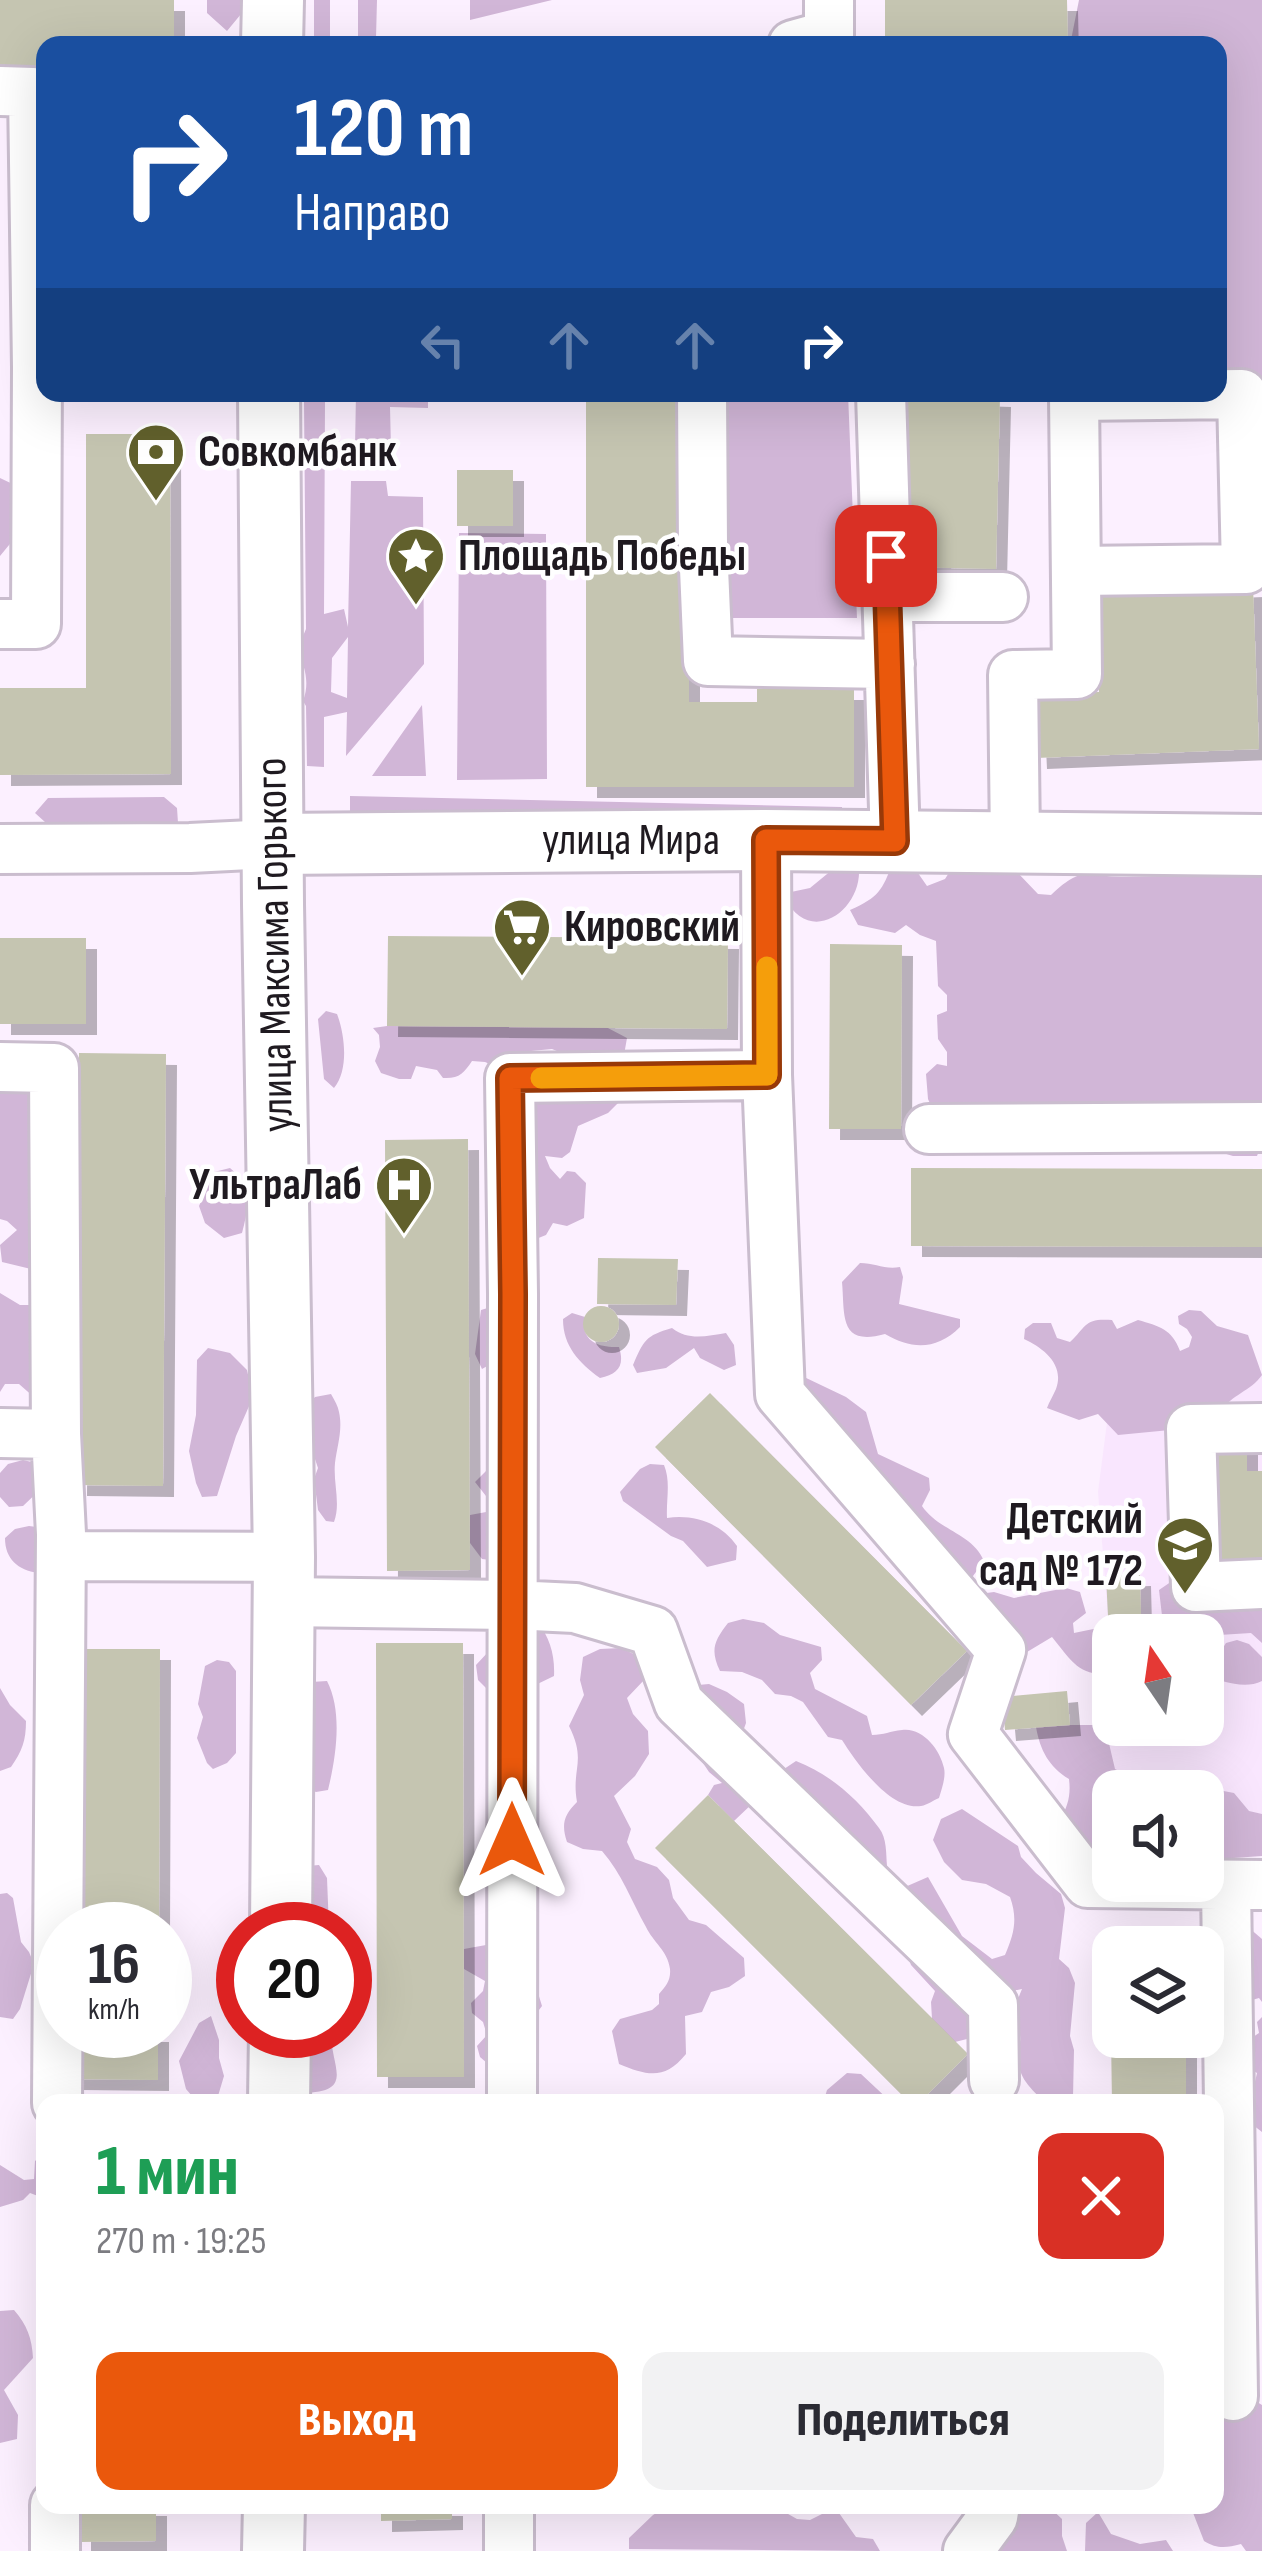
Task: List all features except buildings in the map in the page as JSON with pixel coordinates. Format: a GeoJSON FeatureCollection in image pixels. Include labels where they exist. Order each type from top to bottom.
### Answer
{"type":"FeatureCollection","features":[{"type":"Feature","properties":{"kind":"main road"},"geometry":{"type":"LineString","coordinates":[[272,0],[272,36]]}},
{"type":"Feature","properties":{"kind":"main road","name":"улица Максима Горького"},"geometry":{"type":"LineString","coordinates":[[269,402],[284,1580],[281,1902]]}},
{"type":"Feature","properties":{"kind":"main road","name":"улица Мира"},"geometry":{"type":"LineString","coordinates":[[272,844],[766,840],[1262,845]]}},
{"type":"Feature","properties":{"kind":"main road"},"geometry":{"type":"LineString","coordinates":[[279,2094],[280,2058]]}},
{"type":"Feature","properties":{"kind":"main road"},"geometry":{"type":"LineString","coordinates":[[273,2551],[274,2514]]}},
{"type":"Feature","properties":{"kind":"street"},"geometry":{"type":"LineString","coordinates":[[826,36],[830,35],[829,0]]}},
{"type":"Feature","properties":{"kind":"street"},"geometry":{"type":"LineString","coordinates":[[0,91],[32,92],[36,214]]}},
{"type":"Feature","properties":{"kind":"street"},"geometry":{"type":"LineString","coordinates":[[1076,571],[1246,569],[1242,394],[1227,394]]}},
{"type":"Feature","properties":{"kind":"street"},"geometry":{"type":"LineString","coordinates":[[0,624],[36,624],[40,402]]}},
{"type":"Feature","properties":{"kind":"street"},"geometry":{"type":"LineString","coordinates":[[702,402],[708,661],[890,664]]}},
{"type":"Feature","properties":{"kind":"street"},"geometry":{"type":"LineString","coordinates":[[881,402],[895,841]]}},
{"type":"Feature","properties":{"kind":"street"},"geometry":{"type":"LineString","coordinates":[[1015,842],[1013,675],[1077,674],[1074,402]]}},
{"type":"Feature","properties":{"kind":"street"},"geometry":{"type":"LineString","coordinates":[[887,597],[1003,597]]}},
{"type":"Feature","properties":{"kind":"street"},"geometry":{"type":"LineString","coordinates":[[766,840],[767,1075],[780,1394],[1001,1650],[973,1734],[1088,1882],[1244,1885],[1237,2395]]}},
{"type":"Feature","properties":{"kind":"street","name":"улица Мира"},"geometry":{"type":"LineString","coordinates":[[0,848],[272,844]]}},
{"type":"Feature","properties":{"kind":"street"},"geometry":{"type":"LineString","coordinates":[[0,1067],[54,1068],[61,1556],[57,2094]]}},
{"type":"Feature","properties":{"kind":"street"},"geometry":{"type":"LineString","coordinates":[[512,2094],[510,1078],[767,1075]]}},
{"type":"Feature","properties":{"kind":"street"},"geometry":{"type":"LineString","coordinates":[[929,1129],[1262,1127]]}},
{"type":"Feature","properties":{"kind":"street"},"geometry":{"type":"LineString","coordinates":[[1262,1428],[1191,1429],[1196,1587],[1262,1585]]}},
{"type":"Feature","properties":{"kind":"street"},"geometry":{"type":"LineString","coordinates":[[0,1432],[56,1434]]}},
{"type":"Feature","properties":{"kind":"street"},"geometry":{"type":"LineString","coordinates":[[61,1556],[575,1608],[653,1631],[679,1703],[993,2005],[994,2080]]}},
{"type":"Feature","properties":{"kind":"street"},"geometry":{"type":"LineString","coordinates":[[55,2514],[55,2551]]}},
{"type":"Feature","properties":{"kind":"street"},"geometry":{"type":"LineString","coordinates":[[509,2514],[509,2551]]}},
{"type":"Feature","properties":{"kind":"street"},"geometry":{"type":"LineString","coordinates":[[968,2551],[994,2514]]}},
{"type":"Feature","properties":{"kind":"shaded area"},"geometry":{"type":"Polygon","coordinates":[[[207,0],[246,0],[246,8],[227,31],[207,13],[207,0]]]}},
{"type":"Feature","properties":{"kind":"shaded area"},"geometry":{"type":"Polygon","coordinates":[[[314,0],[330,0],[330,36],[314,36],[314,0]]]}},
{"type":"Feature","properties":{"kind":"shaded area"},"geometry":{"type":"Polygon","coordinates":[[[358,0],[377,0],[376,36],[358,36],[358,0]]]}},
{"type":"Feature","properties":{"kind":"shaded area"},"geometry":{"type":"Polygon","coordinates":[[[470,0],[552,0],[470,20],[470,0]]]}},
{"type":"Feature","properties":{"kind":"shaded area"},"geometry":{"type":"Polygon","coordinates":[[[1079,0],[1262,0],[1262,378],[1227,376],[1227,36],[1072,36],[1079,0]]]}},
{"type":"Feature","properties":{"kind":"shaded area"},"geometry":{"type":"Polygon","coordinates":[[[304,402],[325,402],[324,614],[344,609],[348,627],[351,481],[386,481],[388,496],[423,497],[424,664],[346,756],[347,712],[324,717],[324,767],[307,766],[306,681],[297,650],[306,629],[304,402]],[[348,637],[332,658],[331,692],[347,698],[348,637]]]}},
{"type":"Feature","properties":{"kind":"shaded area"},"geometry":{"type":"Polygon","coordinates":[[[356,402],[428,402],[428,408],[390,407],[391,449],[355,447],[356,402]]]}},
{"type":"Feature","properties":{"kind":"shaded area"},"geometry":{"type":"Polygon","coordinates":[[[715,402],[848,402],[857,618],[724,618],[715,402]]]}},
{"type":"Feature","properties":{"kind":"shaded area"},"geometry":{"type":"Polygon","coordinates":[[[0,478],[21,488],[23,528],[0,556],[0,478]]]}},
{"type":"Feature","properties":{"kind":"shaded area"},"geometry":{"type":"Polygon","coordinates":[[[459,533],[546,534],[547,779],[457,780],[459,533]]]}},
{"type":"Feature","properties":{"kind":"shaded area"},"geometry":{"type":"Polygon","coordinates":[[[422,705],[426,776],[372,776],[422,705]]]}},
{"type":"Feature","properties":{"kind":"shaded area"},"geometry":{"type":"Polygon","coordinates":[[[350,796],[842,807],[842,819],[350,813],[350,796]]]}},
{"type":"Feature","properties":{"kind":"shaded area"},"geometry":{"type":"Polygon","coordinates":[[[164,797],[177,808],[178,823],[163,830],[141,823],[106,830],[55,831],[35,813],[48,798],[164,797]]]}},
{"type":"Feature","properties":{"kind":"shaded area"},"geometry":{"type":"Polygon","coordinates":[[[857,857],[855,891],[836,915],[809,921],[785,898],[810,888],[838,865],[857,857]]]}},
{"type":"Feature","properties":{"kind":"shaded area"},"geometry":{"type":"Polygon","coordinates":[[[893,862],[911,863],[927,886],[945,879],[952,868],[1013,868],[1038,894],[1051,895],[1087,874],[1167,876],[1178,865],[1262,869],[1262,1143],[1257,1156],[935,1115],[926,1074],[937,1064],[947,1066],[947,1052],[938,1039],[937,1015],[947,1011],[947,995],[938,986],[936,941],[906,925],[895,933],[858,925],[850,910],[878,892],[893,862]]]}},
{"type":"Feature","properties":{"kind":"shaded area"},"geometry":{"type":"Polygon","coordinates":[[[326,1011],[337,1014],[344,1042],[342,1072],[334,1088],[324,1079],[318,1019],[326,1011]]]}},
{"type":"Feature","properties":{"kind":"shaded area"},"geometry":{"type":"Polygon","coordinates":[[[606,1027],[627,1038],[624,1055],[531,1051],[502,1069],[472,1061],[461,1074],[443,1078],[437,1070],[416,1066],[411,1079],[399,1079],[381,1073],[375,1061],[380,1047],[373,1028],[606,1027]]]}},
{"type":"Feature","properties":{"kind":"shaded area"},"geometry":{"type":"Polygon","coordinates":[[[16,1041],[27,1049],[55,1261],[31,1269],[2,1262],[0,1245],[17,1230],[0,1219],[0,1052],[16,1041]]]}},
{"type":"Feature","properties":{"kind":"shaded area"},"geometry":{"type":"Polygon","coordinates":[[[523,1091],[621,1100],[608,1113],[578,1126],[570,1152],[562,1158],[545,1156],[560,1179],[567,1171],[575,1172],[586,1183],[584,1218],[567,1226],[553,1223],[546,1235],[531,1241],[523,1091]]]}},
{"type":"Feature","properties":{"kind":"shaded area"},"geometry":{"type":"Polygon","coordinates":[[[230,1168],[242,1182],[247,1206],[242,1233],[224,1238],[205,1223],[199,1206],[214,1172],[230,1168]]]}},
{"type":"Feature","properties":{"kind":"shaded area"},"geometry":{"type":"Polygon","coordinates":[[[860,1263],[900,1267],[899,1304],[960,1319],[960,1327],[924,1345],[885,1334],[870,1337],[852,1332],[845,1316],[842,1282],[860,1263]]]}},
{"type":"Feature","properties":{"kind":"shaded area"},"geometry":{"type":"Polygon","coordinates":[[[0,1293],[20,1305],[38,1305],[35,1398],[19,1384],[5,1384],[0,1392],[0,1293]]]}},
{"type":"Feature","properties":{"kind":"shaded area"},"geometry":{"type":"Polygon","coordinates":[[[501,1304],[496,1361],[482,1369],[475,1354],[481,1310],[501,1304]]]}},
{"type":"Feature","properties":{"kind":"shaded area"},"geometry":{"type":"Polygon","coordinates":[[[1201,1311],[1217,1326],[1248,1335],[1262,1375],[1221,1411],[1209,1413],[1192,1404],[1170,1430],[1118,1435],[1098,1414],[1079,1420],[1047,1408],[1057,1372],[1045,1352],[1024,1339],[1025,1329],[1033,1323],[1051,1323],[1057,1338],[1070,1342],[1091,1322],[1112,1320],[1117,1329],[1138,1320],[1164,1330],[1180,1351],[1189,1347],[1192,1337],[1179,1324],[1178,1316],[1201,1311]]]}},
{"type":"Feature","properties":{"kind":"shaded area"},"geometry":{"type":"Polygon","coordinates":[[[572,1313],[585,1317],[585,1332],[592,1341],[619,1347],[616,1371],[600,1378],[574,1353],[563,1319],[572,1313]]]}},
{"type":"Feature","properties":{"kind":"shaded area"},"geometry":{"type":"Polygon","coordinates":[[[672,1328],[691,1336],[726,1333],[734,1345],[736,1365],[724,1370],[700,1358],[694,1348],[666,1368],[637,1373],[633,1365],[643,1344],[672,1328]]]}},
{"type":"Feature","properties":{"kind":"shaded area"},"geometry":{"type":"Polygon","coordinates":[[[208,1348],[230,1353],[247,1370],[253,1397],[217,1496],[202,1497],[189,1451],[196,1415],[197,1360],[208,1348]]]}},
{"type":"Feature","properties":{"kind":"shaded area","name":"Детский сад № 172"},"geometry":{"type":"Polygon","coordinates":[[[1262,1374],[1262,1831],[1224,1805],[1224,1770],[1107,1770],[1107,1746],[1224,1746],[1224,1614],[1108,1614],[1098,1492],[1112,1384],[1262,1374]]]}},
{"type":"Feature","properties":{"kind":"shaded area"},"geometry":{"type":"Polygon","coordinates":[[[802,1376],[866,1412],[878,1454],[929,1478],[930,1490],[922,1506],[979,1552],[984,1561],[973,1576],[946,1586],[785,1400],[802,1376]]]}},
{"type":"Feature","properties":{"kind":"shaded area"},"geometry":{"type":"Polygon","coordinates":[[[331,1394],[340,1425],[334,1522],[326,1521],[318,1510],[314,1479],[318,1468],[306,1432],[307,1406],[315,1397],[331,1394]]]}},
{"type":"Feature","properties":{"kind":"shaded area"},"geometry":{"type":"Polygon","coordinates":[[[36,1463],[44,1486],[23,1506],[9,1507],[0,1497],[0,1473],[8,1464],[36,1463]]]}},
{"type":"Feature","properties":{"kind":"shaded area"},"geometry":{"type":"Polygon","coordinates":[[[650,1464],[664,1465],[666,1471],[667,1518],[687,1517],[715,1526],[737,1546],[736,1560],[707,1567],[683,1541],[623,1501],[620,1492],[650,1464]]]}},
{"type":"Feature","properties":{"kind":"shaded area"},"geometry":{"type":"Polygon","coordinates":[[[486,1471],[506,1474],[536,1520],[539,1542],[521,1560],[482,1559],[470,1543],[470,1515],[497,1510],[475,1482],[486,1471]]]}},
{"type":"Feature","properties":{"kind":"shaded area"},"geometry":{"type":"Polygon","coordinates":[[[29,1526],[44,1528],[38,1573],[24,1569],[7,1552],[5,1538],[29,1526]]]}},
{"type":"Feature","properties":{"kind":"shaded area"},"geometry":{"type":"Polygon","coordinates":[[[1262,1575],[1262,1643],[1251,1633],[1224,1635],[1224,1614],[1162,1614],[1159,1590],[1178,1577],[1262,1575]]]}},
{"type":"Feature","properties":{"kind":"shaded area"},"geometry":{"type":"Polygon","coordinates":[[[1066,1588],[1080,1592],[1086,1613],[1073,1623],[1074,1633],[1092,1629],[1092,1673],[1071,1660],[1052,1637],[1027,1652],[1012,1653],[979,1594],[994,1592],[1014,1598],[1066,1588]]]}},
{"type":"Feature","properties":{"kind":"shaded area"},"geometry":{"type":"Polygon","coordinates":[[[743,1619],[821,1647],[822,1660],[810,1673],[815,1689],[867,1716],[872,1735],[909,1730],[929,1741],[944,1768],[939,1798],[921,1806],[898,1801],[875,1783],[842,1740],[828,1737],[803,1702],[775,1694],[762,1680],[742,1672],[720,1671],[714,1651],[717,1641],[728,1623],[743,1619]]]}},
{"type":"Feature","properties":{"kind":"shaded area"},"geometry":{"type":"Polygon","coordinates":[[[537,1621],[551,1647],[554,1676],[500,1702],[478,1680],[476,1665],[503,1636],[537,1621]]]}},
{"type":"Feature","properties":{"kind":"shaded area"},"geometry":{"type":"Polygon","coordinates":[[[1226,1643],[1249,1644],[1262,1657],[1262,1681],[1240,1685],[1224,1681],[1226,1643]]]}},
{"type":"Feature","properties":{"kind":"shaded area"},"geometry":{"type":"Polygon","coordinates":[[[621,1648],[642,1658],[645,1679],[627,1698],[648,1731],[649,1754],[614,1796],[631,1829],[627,1842],[635,1859],[657,1867],[669,1880],[673,1898],[689,1920],[706,1925],[744,1958],[745,1976],[711,1992],[702,2012],[685,2016],[686,2054],[671,2068],[655,2073],[619,2064],[612,2031],[620,2019],[659,2004],[659,1994],[670,1976],[669,1963],[602,1851],[567,1842],[564,1830],[577,1802],[578,1757],[569,1726],[584,1695],[580,1680],[583,1657],[600,1649],[621,1648]]]}},
{"type":"Feature","properties":{"kind":"shaded area"},"geometry":{"type":"Polygon","coordinates":[[[217,1660],[229,1662],[236,1671],[236,1753],[213,1769],[197,1738],[203,1717],[198,1704],[205,1666],[217,1660]]]}},
{"type":"Feature","properties":{"kind":"shaded area"},"geometry":{"type":"Polygon","coordinates":[[[327,1681],[335,1706],[335,1749],[328,1790],[316,1792],[305,1788],[305,1743],[314,1733],[306,1724],[311,1682],[327,1681]]]}},
{"type":"Feature","properties":{"kind":"shaded area"},"geometry":{"type":"Polygon","coordinates":[[[709,1684],[744,1704],[746,1723],[741,1737],[778,1773],[796,1761],[832,1780],[862,1807],[882,1832],[887,1866],[869,1870],[754,1802],[734,1821],[708,1795],[714,1785],[722,1783],[699,1757],[703,1745],[687,1686],[709,1684]]]}},
{"type":"Feature","properties":{"kind":"shaded area"},"geometry":{"type":"Polygon","coordinates":[[[0,1688],[26,1721],[18,1756],[11,1767],[0,1771],[0,1688]]]}},
{"type":"Feature","properties":{"kind":"shaded area"},"geometry":{"type":"Polygon","coordinates":[[[1092,1725],[1092,1746],[1110,1746],[1117,1770],[1092,1770],[1092,1847],[1079,1843],[1060,1820],[1069,1779],[1046,1757],[1036,1727],[1092,1725]]]}},
{"type":"Feature","properties":{"kind":"shaded area"},"geometry":{"type":"Polygon","coordinates":[[[1224,1791],[1234,1793],[1249,1811],[1262,1814],[1262,1856],[1224,1859],[1224,1791]]]}},
{"type":"Feature","properties":{"kind":"shaded area"},"geometry":{"type":"Polygon","coordinates":[[[962,1809],[1018,1846],[1021,1857],[1061,1894],[1065,1908],[1059,1959],[1075,1983],[1070,2036],[1073,2094],[1037,2094],[1022,2076],[1016,2012],[1022,1989],[984,1997],[971,2038],[955,2042],[932,2019],[935,1991],[911,1965],[906,1950],[905,1887],[928,1877],[962,1936],[992,1959],[1005,1955],[1014,1919],[1010,1897],[986,1884],[962,1880],[944,1862],[933,1840],[941,1819],[962,1809]]]}},
{"type":"Feature","properties":{"kind":"shaded area"},"geometry":{"type":"Polygon","coordinates":[[[319,1865],[327,1878],[328,1902],[304,1902],[307,1866],[319,1865]]]}},
{"type":"Feature","properties":{"kind":"shaded area"},"geometry":{"type":"Polygon","coordinates":[[[0,1894],[13,1898],[21,1942],[34,1964],[13,2019],[0,2017],[0,1894]]]}},
{"type":"Feature","properties":{"kind":"shaded area"},"geometry":{"type":"Polygon","coordinates":[[[1248,1927],[1262,1939],[1262,2002],[1259,1998],[1224,2010],[1224,1958],[1248,1927]]]}},
{"type":"Feature","properties":{"kind":"shaded area"},"geometry":{"type":"Polygon","coordinates":[[[497,1943],[527,1986],[538,1993],[542,2006],[494,2069],[480,2057],[477,2046],[487,2035],[483,2022],[472,2013],[471,2003],[483,1991],[485,1981],[464,1969],[464,1949],[497,1943]]]}},
{"type":"Feature","properties":{"kind":"shaded area"},"geometry":{"type":"Polygon","coordinates":[[[211,2016],[216,2058],[224,2076],[219,2094],[190,2094],[186,2089],[179,2061],[192,2058],[192,2036],[199,2023],[211,2016]]]}},
{"type":"Feature","properties":{"kind":"shaded area"},"geometry":{"type":"Polygon","coordinates":[[[1262,2017],[1262,2132],[1240,2115],[1257,2073],[1247,2067],[1242,2037],[1259,2033],[1257,2022],[1262,2017]]]}},
{"type":"Feature","properties":{"kind":"shaded area"},"geometry":{"type":"Polygon","coordinates":[[[304,2058],[334,2058],[337,2075],[330,2088],[302,2093],[304,2058]]]}},
{"type":"Feature","properties":{"kind":"shaded area"},"geometry":{"type":"Polygon","coordinates":[[[847,2073],[861,2074],[882,2094],[826,2094],[847,2073]]]}},
{"type":"Feature","properties":{"kind":"shaded area"},"geometry":{"type":"Polygon","coordinates":[[[35,2161],[36,2195],[30,2193],[0,2207],[0,2165],[24,2180],[34,2179],[35,2161]]]}},
{"type":"Feature","properties":{"kind":"shaded area"},"geometry":{"type":"Polygon","coordinates":[[[14,2310],[28,2332],[33,2358],[4,2390],[18,2415],[17,2439],[0,2443],[0,2311],[14,2310]]]}},
{"type":"Feature","properties":{"kind":"shaded area"},"geometry":{"type":"Polygon","coordinates":[[[1224,2395],[1246,2395],[1262,2405],[1262,2551],[1204,2541],[1194,2514],[1224,2514],[1224,2395]]]}},
{"type":"Feature","properties":{"kind":"shaded area"},"geometry":{"type":"Polygon","coordinates":[[[788,2514],[810,2520],[840,2514],[856,2537],[873,2539],[880,2551],[629,2549],[629,2538],[653,2515],[788,2514]]]}},
{"type":"Feature","properties":{"kind":"shaded area"},"geometry":{"type":"Polygon","coordinates":[[[1002,2514],[1057,2514],[1062,2519],[1067,2551],[988,2551],[1002,2514]]]}},
{"type":"Feature","properties":{"kind":"shaded area"},"geometry":{"type":"Polygon","coordinates":[[[1099,2514],[1111,2534],[1140,2544],[1166,2540],[1173,2551],[1085,2551],[1086,2523],[1099,2514]]]}},
{"type":"Feature","properties":{"kind":"slow traffic"},"geometry":{"type":"LineString","coordinates":[[541,1078],[767,1075],[767,967]]}},
{"type":"Feature","properties":{"kind":"place","name":"Совкомбанк"},"geometry":{"type":"Point","coordinates":[156,503]}},
{"type":"Feature","properties":{"kind":"place","name":"Площадь Победы"},"geometry":{"type":"Point","coordinates":[416,607]}},
{"type":"Feature","properties":{"kind":"place","name":"Кировский"},"geometry":{"type":"Point","coordinates":[522,978]}},
{"type":"Feature","properties":{"kind":"place","name":"УльтраЛаб"},"geometry":{"type":"Point","coordinates":[404,1236]}},
{"type":"Feature","properties":{"kind":"place","name":"Детский сад № 172"},"geometry":{"type":"Point","coordinates":[1185,1596]}},
{"type":"Feature","properties":{"kind":"route"},"geometry":{"type":"LineString","coordinates":[[512,1840],[510,1078],[767,1075],[766,840],[895,841],[886,556]]}}]}
